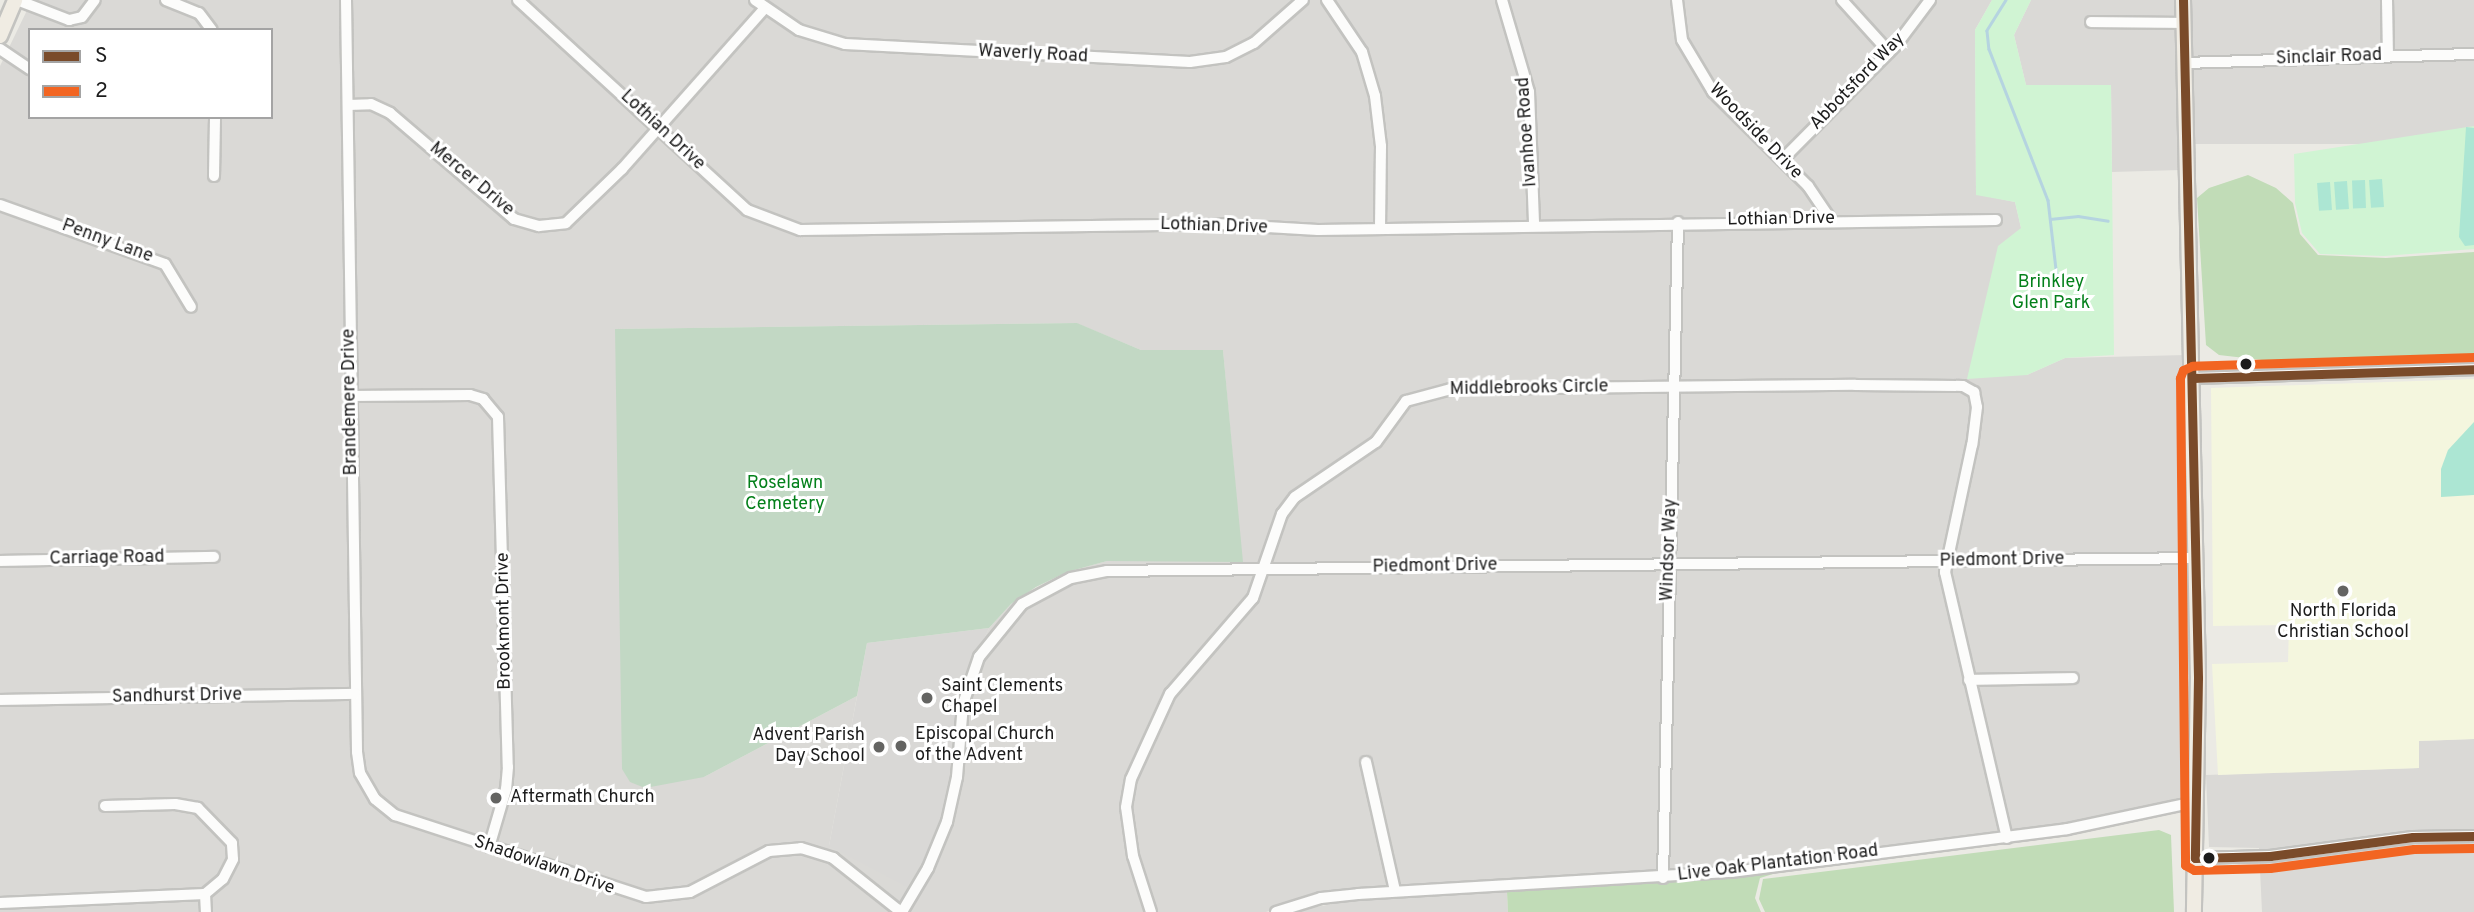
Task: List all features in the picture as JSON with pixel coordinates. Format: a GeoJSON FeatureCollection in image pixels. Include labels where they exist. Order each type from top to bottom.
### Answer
{"type":"FeatureCollection","features":[{"type":"Feature","properties":{"kind":"main road"},"geometry":{"type":"LineString","coordinates":[[0,36],[16,0]]}},
{"type":"Feature","properties":{"kind":"main road"},"geometry":{"type":"LineString","coordinates":[[2183,0],[2195,558],[2194,912]]}},
{"type":"Feature","properties":{"kind":"street"},"geometry":{"type":"LineString","coordinates":[[16,0],[69,20],[82,17],[95,0]]}},
{"type":"Feature","properties":{"kind":"street"},"geometry":{"type":"LineString","coordinates":[[166,0],[199,13],[210,28]]}},
{"type":"Feature","properties":{"kind":"street","name":"Brandemere Drive"},"geometry":{"type":"LineString","coordinates":[[346,0],[355,694],[360,773],[375,799]]}},
{"type":"Feature","properties":{"kind":"street","name":"Lothian Drive"},"geometry":{"type":"LineString","coordinates":[[518,0],[747,211],[800,230],[1218,224],[1380,228],[1830,220],[1996,220]]}},
{"type":"Feature","properties":{"kind":"street","name":"Waverly Road"},"geometry":{"type":"LineString","coordinates":[[755,0],[764,9],[799,30],[845,44],[1190,62],[1226,57],[1254,43],[1303,0]]}},
{"type":"Feature","properties":{"kind":"street"},"geometry":{"type":"LineString","coordinates":[[1327,0],[1362,52],[1375,96],[1381,146],[1380,228]]}},
{"type":"Feature","properties":{"kind":"street","name":"Ivanhoe Road"},"geometry":{"type":"LineString","coordinates":[[1502,0],[1528,92],[1534,225]]}},
{"type":"Feature","properties":{"kind":"street","name":"Woodside Drive"},"geometry":{"type":"LineString","coordinates":[[1677,0],[1682,40],[1697,69],[1722,103],[1808,186],[1830,220]]}},
{"type":"Feature","properties":{"kind":"street"},"geometry":{"type":"LineString","coordinates":[[1842,0],[1889,52]]}},
{"type":"Feature","properties":{"kind":"street","name":"Abbotsford Way"},"geometry":{"type":"LineString","coordinates":[[1782,160],[1889,52],[1930,0]]}},
{"type":"Feature","properties":{"kind":"street"},"geometry":{"type":"LineString","coordinates":[[2387,0],[2388,56]]}},
{"type":"Feature","properties":{"kind":"street","name":"Mercer Drive"},"geometry":{"type":"LineString","coordinates":[[348,105],[380,106],[505,213],[539,226],[572,219],[660,128],[764,9]]}},
{"type":"Feature","properties":{"kind":"street"},"geometry":{"type":"LineString","coordinates":[[2091,22],[2183,23]]}},
{"type":"Feature","properties":{"kind":"street"},"geometry":{"type":"LineString","coordinates":[[0,49],[28,68]]}},
{"type":"Feature","properties":{"kind":"street","name":"Sinclair Road"},"geometry":{"type":"LineString","coordinates":[[2184,63],[2474,54]]}},
{"type":"Feature","properties":{"kind":"street"},"geometry":{"type":"LineString","coordinates":[[214,176],[215,119]]}},
{"type":"Feature","properties":{"kind":"street","name":"Penny Lane"},"geometry":{"type":"LineString","coordinates":[[0,205],[165,264],[191,307]]}},
{"type":"Feature","properties":{"kind":"street","name":"Windsor Way"},"geometry":{"type":"LineString","coordinates":[[1663,878],[1678,222]]}},
{"type":"Feature","properties":{"kind":"street"},"geometry":{"type":"LineString","coordinates":[[2192,378],[2474,369]]}},
{"type":"Feature","properties":{"kind":"street","name":"Middlebrooks Circle"},"geometry":{"type":"LineString","coordinates":[[1151,912],[1129,835],[1126,807],[1131,779],[1170,694],[1246,607],[1265,569],[1282,514],[1295,497],[1376,442],[1411,398],[1451,390],[1968,387],[1977,396],[1977,407],[1946,561],[1949,600],[2007,838]]}},
{"type":"Feature","properties":{"kind":"street","name":"Brookmont Drive"},"geometry":{"type":"LineString","coordinates":[[350,396],[461,394],[483,399],[493,407],[502,429],[508,767],[506,789],[489,847]]}},
{"type":"Feature","properties":{"kind":"street","name":"Carriage Road"},"geometry":{"type":"LineString","coordinates":[[0,561],[214,557]]}},
{"type":"Feature","properties":{"kind":"street","name":"Piedmont Drive"},"geometry":{"type":"LineString","coordinates":[[901,912],[928,868],[947,822],[970,678],[989,641],[1010,615],[1044,590],[1091,573],[2195,558]]}},
{"type":"Feature","properties":{"kind":"street"},"geometry":{"type":"LineString","coordinates":[[1969,680],[2073,678]]}},
{"type":"Feature","properties":{"kind":"street","name":"Sandhurst Drive"},"geometry":{"type":"LineString","coordinates":[[0,700],[355,694]]}},
{"type":"Feature","properties":{"kind":"street"},"geometry":{"type":"LineString","coordinates":[[1366,762],[1395,891]]}},
{"type":"Feature","properties":{"kind":"street","name":"Shadowlawn Drive"},"geometry":{"type":"LineString","coordinates":[[375,799],[395,815],[629,894],[658,898],[704,887],[769,851],[801,848],[833,858],[901,912]]}},
{"type":"Feature","properties":{"kind":"street","name":"Live Oak Plantation Road"},"geometry":{"type":"LineString","coordinates":[[1276,912],[1321,898],[1395,891],[1663,878],[2007,838],[2195,802]]}},
{"type":"Feature","properties":{"kind":"street"},"geometry":{"type":"LineString","coordinates":[[0,903],[205,894],[223,879],[233,859],[232,843],[218,824],[188,804],[105,806]]}},
{"type":"Feature","properties":{"kind":"street"},"geometry":{"type":"LineString","coordinates":[[2195,858],[2270,856],[2413,837],[2474,835]]}},
{"type":"Feature","properties":{"kind":"street"},"geometry":{"type":"LineString","coordinates":[[205,894],[206,912]]}},
{"type":"Feature","properties":{"kind":"shaded area"},"geometry":{"type":"Polygon","coordinates":[[[32,0],[1992,0],[1975,30],[1976,194],[2015,202],[2021,228],[2027,375],[2065,358],[2186,355],[2191,573],[2189,782],[2185,796],[2100,820],[2019,833],[1825,854],[1706,873],[1374,887],[1319,895],[1266,912],[0,912],[0,66],[32,0]],[[1076,323],[615,329],[704,777],[857,696],[829,846],[957,722],[965,679],[989,628],[1011,604],[1066,572],[1107,561],[1242,561],[1223,350],[1141,350],[1076,323]]]}},
{"type":"Feature","properties":{"kind":"shaded area"},"geometry":{"type":"Polygon","coordinates":[[[2031,0],[2177,0],[2180,170],[2112,172],[2111,85],[2026,85],[2014,35],[2031,0]]]}},
{"type":"Feature","properties":{"kind":"shaded area"},"geometry":{"type":"Polygon","coordinates":[[[2191,0],[2474,0],[2474,144],[2191,144],[2191,0]]]}},
{"type":"Feature","properties":{"kind":"shaded area","name":"North Florida Christian School"},"geometry":{"type":"Polygon","coordinates":[[[2474,379],[2474,739],[2419,741],[2419,768],[2218,775],[2212,664],[2288,662],[2289,625],[2213,626],[2211,388],[2474,379]]]}},
{"type":"Feature","properties":{"kind":"shaded area","name":"Episcopal Church of the Advent"},"geometry":{"type":"Polygon","coordinates":[[[989,628],[960,693],[945,807],[931,846],[907,887],[829,846],[867,643],[989,628]]]}},
{"type":"Feature","properties":{"kind":"shaded area"},"geometry":{"type":"Polygon","coordinates":[[[2474,739],[2474,912],[2262,912],[2259,848],[2209,847],[2206,775],[2419,768],[2419,741],[2474,739]]]}},
{"type":"Feature","properties":{"kind":"shaded area"},"geometry":{"type":"Polygon","coordinates":[[[1507,892],[1508,912],[1290,912],[1358,899],[1507,892]]]}},
{"type":"Feature","properties":{"kind":"green space","name":"Brinkley Glen Park"},"geometry":{"type":"Polygon","coordinates":[[[1992,0],[2031,0],[2014,35],[2026,85],[2111,85],[2114,355],[2065,358],[2027,375],[1967,379],[1998,246],[2021,228],[2015,202],[1976,195],[1975,30],[1992,0]]]}},
{"type":"Feature","properties":{"kind":"green space"},"geometry":{"type":"Polygon","coordinates":[[[2474,126],[2474,249],[2384,256],[2320,254],[2302,233],[2295,203],[2294,154],[2474,126]]]}},
{"type":"Feature","properties":{"kind":"green space"},"geometry":{"type":"Polygon","coordinates":[[[2466,127],[2474,128],[2474,245],[2465,246],[2459,237],[2466,127]]]}},
{"type":"Feature","properties":{"kind":"green space"},"geometry":{"type":"Polygon","coordinates":[[[2248,175],[2276,188],[2293,203],[2300,234],[2318,255],[2386,258],[2474,252],[2474,357],[2271,361],[2219,355],[2206,345],[2197,198],[2209,188],[2248,175]]]}},
{"type":"Feature","properties":{"kind":"green space"},"geometry":{"type":"Polygon","coordinates":[[[2382,179],[2384,207],[2371,208],[2369,180],[2382,179]]]}},
{"type":"Feature","properties":{"kind":"green space"},"geometry":{"type":"Polygon","coordinates":[[[2352,180],[2365,180],[2366,208],[2353,208],[2352,180]]]}},
{"type":"Feature","properties":{"kind":"green space"},"geometry":{"type":"Polygon","coordinates":[[[2347,181],[2349,209],[2336,210],[2334,182],[2347,181]]]}},
{"type":"Feature","properties":{"kind":"green space"},"geometry":{"type":"Polygon","coordinates":[[[2330,182],[2332,210],[2319,211],[2317,183],[2330,182]]]}},
{"type":"Feature","properties":{"kind":"green space","name":"Roselawn Cemetery"},"geometry":{"type":"Polygon","coordinates":[[[1077,323],[1141,350],[1223,350],[1243,562],[1107,561],[1067,572],[1036,587],[1011,604],[989,628],[867,643],[857,696],[704,777],[645,788],[630,782],[622,769],[615,329],[1077,323]]]}},
{"type":"Feature","properties":{"kind":"green space"},"geometry":{"type":"Polygon","coordinates":[[[2474,422],[2474,495],[2441,497],[2441,469],[2448,450],[2474,422]]]}},
{"type":"Feature","properties":{"kind":"green space"},"geometry":{"type":"Polygon","coordinates":[[[2159,830],[2171,835],[2174,912],[1765,912],[1759,899],[1763,879],[2159,830]]]}},
{"type":"Feature","properties":{"kind":"green space"},"geometry":{"type":"Polygon","coordinates":[[[1752,873],[1773,874],[1760,878],[1755,898],[1761,912],[1508,912],[1507,892],[1752,873]]]}},
{"type":"Feature","properties":{"kind":"waterway"},"geometry":{"type":"LineString","coordinates":[[2006,0],[1987,31],[1989,49],[2048,200],[2058,287]]}},
{"type":"Feature","properties":{"kind":"waterway"},"geometry":{"type":"LineString","coordinates":[[2050,219],[2078,216],[2108,221]]}},
{"type":"Feature","properties":{"kind":"transit line","name":"S"},"geometry":{"type":"LineString","coordinates":[[2183,0],[2198,678],[2195,858]]}},
{"type":"Feature","properties":{"kind":"transit line","name":"2"},"geometry":{"type":"LineString","coordinates":[[2474,357],[2192,366],[2183,370],[2180,378],[2185,865],[2194,870],[2270,868],[2414,849],[2474,848]]}},
{"type":"Feature","properties":{"kind":"transit line","name":"S"},"geometry":{"type":"LineString","coordinates":[[2192,378],[2474,369]]}},
{"type":"Feature","properties":{"kind":"transit line","name":"S"},"geometry":{"type":"LineString","coordinates":[[2195,858],[2270,856],[2413,837],[2474,836]]}},
{"type":"Feature","properties":{"kind":"place","name":"North Florida Christian School"},"geometry":{"type":"Point","coordinates":[2343,591]}},
{"type":"Feature","properties":{"kind":"place","name":"Saint Clements Chapel"},"geometry":{"type":"Point","coordinates":[927,698]}},
{"type":"Feature","properties":{"kind":"place","name":"Episcopal Church of the Advent"},"geometry":{"type":"Point","coordinates":[901,746]}},
{"type":"Feature","properties":{"kind":"place","name":"Advent Parish Day School"},"geometry":{"type":"Point","coordinates":[879,747]}},
{"type":"Feature","properties":{"kind":"place","name":"Aftermath Church"},"geometry":{"type":"Point","coordinates":[496,798]}}]}
